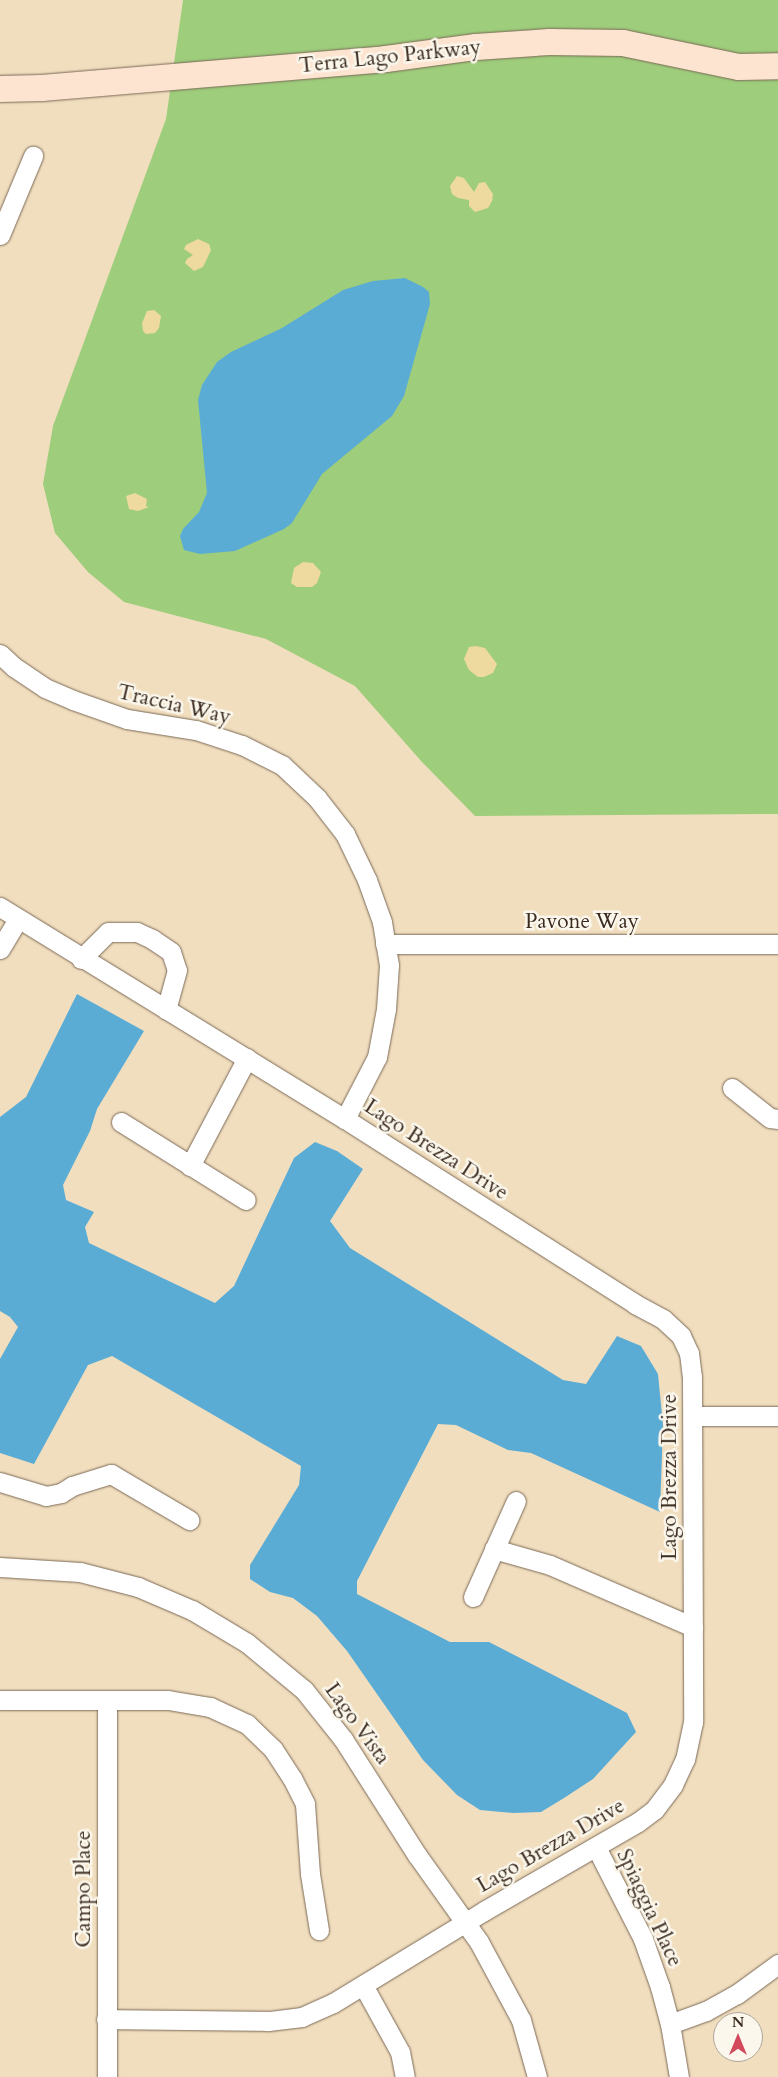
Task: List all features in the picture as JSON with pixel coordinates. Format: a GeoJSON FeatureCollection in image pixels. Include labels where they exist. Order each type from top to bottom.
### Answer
{"type":"FeatureCollection","features":[{"type":"Feature","properties":{"kind":"street","name":"Terra Lago Parkway"},"geometry":{"type":"LineString","coordinates":[[0,89],[42,88],[386,59],[476,47],[550,42],[623,43],[740,67],[778,66]]}},
{"type":"Feature","properties":{"kind":"street"},"geometry":{"type":"LineString","coordinates":[[0,235],[34,156]]}},
{"type":"Feature","properties":{"kind":"street","name":"Traccia Way"},"geometry":{"type":"LineString","coordinates":[[0,654],[14,667],[45,688],[73,700],[127,719],[196,730],[242,745],[282,765],[317,798],[345,834],[367,880],[382,922],[389,965],[386,1008],[377,1057],[345,1119]]}},
{"type":"Feature","properties":{"kind":"street","name":"Lago Brezza Drive"},"geometry":{"type":"LineString","coordinates":[[0,908],[345,1119],[635,1304],[663,1319],[681,1336],[689,1353],[692,1377],[694,1722],[684,1759],[673,1785],[654,1810],[638,1822],[333,2003],[302,2017],[268,2021],[106,2019]]}},
{"type":"Feature","properties":{"kind":"street"},"geometry":{"type":"LineString","coordinates":[[0,949],[18,919]]}},
{"type":"Feature","properties":{"kind":"street"},"geometry":{"type":"LineString","coordinates":[[82,959],[108,932],[137,932],[152,939],[171,952],[177,970],[166,1010]]}},
{"type":"Feature","properties":{"kind":"street","name":"Pavone Way"},"geometry":{"type":"LineString","coordinates":[[385,944],[778,944]]}},
{"type":"Feature","properties":{"kind":"street"},"geometry":{"type":"LineString","coordinates":[[190,1166],[246,1058]]}},
{"type":"Feature","properties":{"kind":"street"},"geometry":{"type":"LineString","coordinates":[[732,1088],[770,1118],[778,1119]]}},
{"type":"Feature","properties":{"kind":"street"},"geometry":{"type":"LineString","coordinates":[[121,1122],[246,1200]]}},
{"type":"Feature","properties":{"kind":"street"},"geometry":{"type":"LineString","coordinates":[[693,1416],[778,1416]]}},
{"type":"Feature","properties":{"kind":"street"},"geometry":{"type":"LineString","coordinates":[[0,1482],[46,1496],[61,1493],[72,1486],[111,1474],[189,1520]]}},
{"type":"Feature","properties":{"kind":"street"},"geometry":{"type":"LineString","coordinates":[[474,1597],[516,1501]]}},
{"type":"Feature","properties":{"kind":"street"},"geometry":{"type":"LineString","coordinates":[[494,1549],[550,1565],[693,1627]]}},
{"type":"Feature","properties":{"kind":"street","name":"Lago Vista"},"geometry":{"type":"LineString","coordinates":[[0,1567],[80,1572],[138,1587],[192,1610],[247,1643],[304,1690],[343,1739],[417,1855],[484,1950],[522,2020],[537,2077]]}},
{"type":"Feature","properties":{"kind":"street"},"geometry":{"type":"LineString","coordinates":[[0,1700],[168,1700],[210,1707],[247,1724],[273,1749],[292,1778],[305,1804],[310,1874],[319,1930]]}},
{"type":"Feature","properties":{"kind":"street","name":"Campo Place"},"geometry":{"type":"LineString","coordinates":[[107,1700],[107,2077]]}},
{"type":"Feature","properties":{"kind":"street","name":"Spiaggia Place"},"geometry":{"type":"LineString","coordinates":[[596,1847],[643,1939],[660,1987],[670,2024],[680,2077]]}},
{"type":"Feature","properties":{"kind":"street"},"geometry":{"type":"LineString","coordinates":[[670,2024],[706,2011],[737,1994],[778,1964]]}},
{"type":"Feature","properties":{"kind":"street"},"geometry":{"type":"LineString","coordinates":[[363,1985],[400,2052],[405,2077]]}},
{"type":"Feature","properties":{"kind":"green space"},"geometry":{"type":"Polygon","coordinates":[[[183,0],[778,0],[778,814],[475,816],[422,762],[355,686],[266,639],[124,602],[88,572],[55,533],[43,484],[53,426],[166,119],[183,0]]]}},
{"type":"Feature","properties":{"kind":"sand"},"geometry":{"type":"Polygon","coordinates":[[[457,176],[464,178],[474,192],[479,183],[485,182],[493,194],[488,208],[475,212],[469,206],[469,200],[458,198],[452,194],[450,186],[457,176]]]}},
{"type":"Feature","properties":{"kind":"sand"},"geometry":{"type":"Polygon","coordinates":[[[198,239],[209,244],[211,250],[203,267],[194,271],[185,263],[193,255],[184,249],[186,245],[198,239]]]}},
{"type":"Feature","properties":{"kind":"sand"},"geometry":{"type":"Polygon","coordinates":[[[154,310],[161,316],[159,328],[155,333],[146,334],[143,331],[142,323],[147,311],[154,310]]]}},
{"type":"Feature","properties":{"kind":"sand"},"geometry":{"type":"Polygon","coordinates":[[[135,493],[147,499],[146,506],[149,507],[138,511],[129,509],[126,496],[135,493]]]}},
{"type":"Feature","properties":{"kind":"sand"},"geometry":{"type":"Polygon","coordinates":[[[303,562],[313,563],[321,572],[317,583],[312,587],[297,587],[291,583],[294,568],[303,562]]]}},
{"type":"Feature","properties":{"kind":"sand"},"geometry":{"type":"Polygon","coordinates":[[[469,647],[485,648],[497,664],[493,673],[484,677],[478,677],[469,670],[464,659],[469,647]]]}},
{"type":"Feature","properties":{"kind":"water"},"geometry":{"type":"Polygon","coordinates":[[[405,278],[429,292],[430,304],[404,396],[392,416],[322,474],[292,523],[284,529],[235,551],[200,554],[184,550],[180,536],[183,529],[199,512],[207,493],[198,400],[202,385],[217,362],[231,352],[282,328],[343,290],[373,281],[405,278]]]}},
{"type":"Feature","properties":{"kind":"water"},"geometry":{"type":"Polygon","coordinates":[[[77,994],[144,1031],[97,1109],[90,1131],[63,1185],[66,1200],[94,1212],[85,1227],[89,1243],[215,1303],[234,1286],[294,1158],[315,1142],[337,1151],[363,1169],[330,1221],[350,1248],[563,1380],[586,1384],[617,1336],[641,1346],[658,1374],[663,1425],[660,1512],[531,1453],[508,1450],[456,1425],[438,1424],[357,1581],[357,1594],[450,1642],[489,1642],[627,1713],[636,1732],[593,1779],[541,1812],[513,1813],[480,1810],[457,1795],[423,1760],[347,1651],[317,1616],[293,1598],[270,1592],[250,1579],[250,1565],[299,1485],[301,1466],[112,1356],[88,1365],[34,1464],[0,1453],[0,1359],[18,1327],[10,1317],[0,1311],[0,1117],[26,1097],[77,994]]]}}]}
